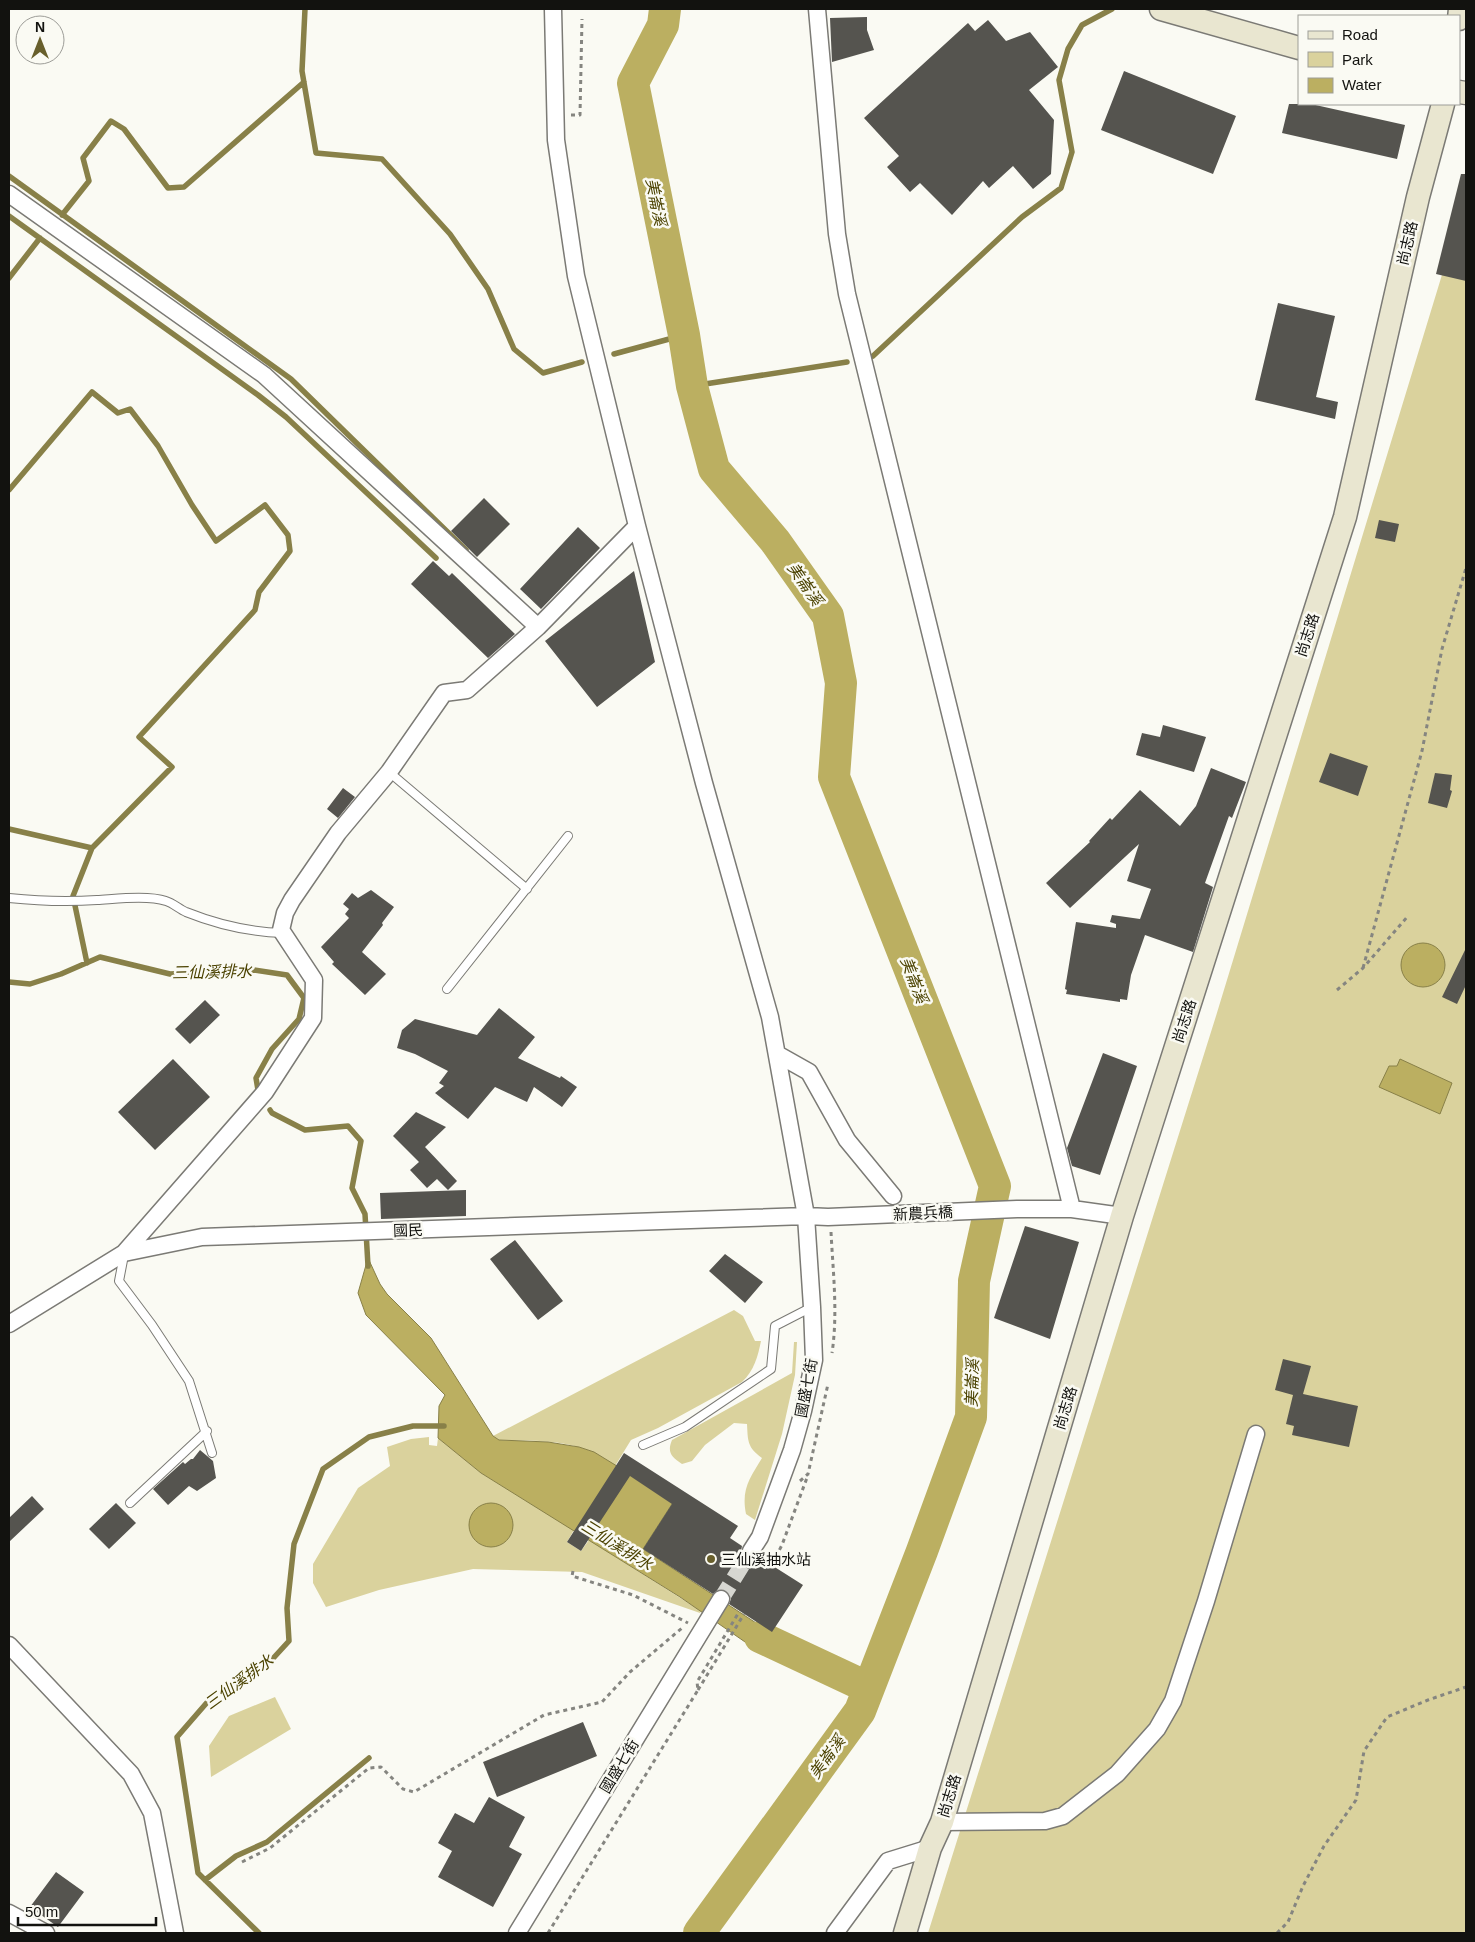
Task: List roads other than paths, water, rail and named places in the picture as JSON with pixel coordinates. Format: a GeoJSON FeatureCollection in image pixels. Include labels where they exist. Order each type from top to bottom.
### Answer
{"type":"FeatureCollection","features":[{"type":"Feature","properties":{"kind":"street","name":"國盛七街"},"geometry":{"type":"LineString","coordinates":[[553,9],[556,140],[576,276],[637,526],[704,783],[770,1017],[806,1216],[814,1360],[792,1450],[760,1537],[751,1551]]}},
{"type":"Feature","properties":{"kind":"street"},"geometry":{"type":"LineString","coordinates":[[817,9],[837,234],[846,294],[1072,1209]]}},
{"type":"Feature","properties":{"kind":"street"},"geometry":{"type":"LineString","coordinates":[[1161,9],[1298,48]]}},
{"type":"Feature","properties":{"kind":"street","name":"尚志路"},"geometry":{"type":"LineString","coordinates":[[905,1933],[930,1848],[942,1822],[1122,1216],[1345,517],[1418,197],[1443,105]]}},
{"type":"Feature","properties":{"kind":"street"},"geometry":{"type":"LineString","coordinates":[[9,194],[264,375],[538,627]]}},
{"type":"Feature","properties":{"kind":"street"},"geometry":{"type":"LineString","coordinates":[[124,1253],[265,1092],[313,1018],[314,980],[281,930],[285,914],[292,900],[338,833],[389,772],[444,693],[467,690],[538,627],[637,526]]}},
{"type":"Feature","properties":{"kind":"street"},"geometry":{"type":"LineString","coordinates":[[777,1054],[809,1072],[846,1140],[892,1196]]}},
{"type":"Feature","properties":{"kind":"street","name":"新農兵橋"},"geometry":{"type":"LineString","coordinates":[[828,1217],[1017,1209],[1072,1209],[1122,1216]]}},
{"type":"Feature","properties":{"kind":"street","name":"國民"},"geometry":{"type":"LineString","coordinates":[[9,1324],[124,1253],[202,1237],[806,1216],[828,1217]]}},
{"type":"Feature","properties":{"kind":"street"},"geometry":{"type":"LineString","coordinates":[[942,1822],[1045,1821],[1063,1816],[1117,1774],[1157,1729],[1173,1701],[1206,1601],[1256,1434]]}},
{"type":"Feature","properties":{"kind":"street","name":"國盛七街"},"geometry":{"type":"LineString","coordinates":[[517,1933],[695,1627],[721,1599]]}},
{"type":"Feature","properties":{"kind":"street"},"geometry":{"type":"LineString","coordinates":[[9,1645],[131,1774],[152,1813],[175,1933]]}},
{"type":"Feature","properties":{"kind":"street"},"geometry":{"type":"LineString","coordinates":[[835,1933],[888,1861],[930,1848]]}},
{"type":"Feature","properties":{"kind":"street"},"geometry":{"type":"LineString","coordinates":[[9,1913],[46,1933]]}},
{"type":"Feature","properties":{"kind":"lane"},"geometry":{"type":"LineString","coordinates":[[389,772],[527,889]]}},
{"type":"Feature","properties":{"kind":"lane"},"geometry":{"type":"LineString","coordinates":[[447,989],[568,836]]}},
{"type":"Feature","properties":{"kind":"lane"},"geometry":{"type":"LineString","coordinates":[[9,898],[28,900],[140,898],[166,901],[185,912],[208,919],[245,928],[283,933]]}},
{"type":"Feature","properties":{"kind":"lane"},"geometry":{"type":"LineString","coordinates":[[124,1253],[119,1281],[152,1324],[189,1381],[207,1431],[212,1453]]}},
{"type":"Feature","properties":{"kind":"lane"},"geometry":{"type":"LineString","coordinates":[[643,1445],[685,1427],[771,1368],[775,1326],[812,1307]]}},
{"type":"Feature","properties":{"kind":"lane"},"geometry":{"type":"LineString","coordinates":[[130,1504],[207,1431]]}},
{"type":"Feature","properties":{"kind":"water"},"geometry":{"type":"Polygon","coordinates":[[[1419,943],[1427,943],[1439,949],[1445,965],[1439,981],[1427,987],[1419,987],[1407,981],[1401,969],[1401,961],[1407,949],[1419,943]]]}},
{"type":"Feature","properties":{"kind":"water"},"geometry":{"type":"Polygon","coordinates":[[[1400,1059],[1452,1083],[1440,1114],[1379,1087],[1389,1066],[1397,1066],[1400,1059]]]}},
{"type":"Feature","properties":{"kind":"water"},"geometry":{"type":"Polygon","coordinates":[[[368,1258],[380,1284],[387,1294],[431,1338],[493,1436],[499,1440],[548,1442],[579,1447],[594,1452],[674,1501],[643,1549],[776,1636],[761,1653],[680,1597],[481,1473],[438,1438],[439,1406],[445,1395],[366,1315],[358,1293],[368,1258]]]}},
{"type":"Feature","properties":{"kind":"water"},"geometry":{"type":"Polygon","coordinates":[[[487,1503],[495,1503],[507,1509],[513,1525],[507,1541],[495,1547],[487,1547],[475,1541],[469,1529],[469,1521],[475,1509],[487,1503]]]}},
{"type":"Feature","properties":{"kind":"waterway"},"geometry":{"type":"LineString","coordinates":[[305,9],[302,71],[316,153],[382,159],[450,234],[488,289],[514,349],[543,373],[582,362]]}},
{"type":"Feature","properties":{"kind":"waterway","name":"美崙溪"},"geometry":{"type":"LineString","coordinates":[[665,9],[663,25],[633,83],[684,335],[692,386],[714,469],[775,541],[828,616],[841,683],[834,777],[995,1186],[974,1281],[971,1417],[860,1711],[699,1933]]}},
{"type":"Feature","properties":{"kind":"waterway"},"geometry":{"type":"LineString","coordinates":[[873,356],[1022,217],[1061,188],[1072,152],[1059,80],[1068,49],[1082,25],[1112,9]]}},
{"type":"Feature","properties":{"kind":"waterway"},"geometry":{"type":"LineString","coordinates":[[62,215],[89,181],[83,158],[111,121],[124,129],[168,188],[184,187],[304,82]]}},
{"type":"Feature","properties":{"kind":"waterway"},"geometry":{"type":"LineString","coordinates":[[9,176],[291,379],[466,550]]}},
{"type":"Feature","properties":{"kind":"waterway"},"geometry":{"type":"LineString","coordinates":[[9,216],[286,417],[436,558]]}},
{"type":"Feature","properties":{"kind":"waterway"},"geometry":{"type":"LineString","coordinates":[[9,278],[40,238]]}},
{"type":"Feature","properties":{"kind":"waterway"},"geometry":{"type":"LineString","coordinates":[[614,354],[684,335]]}},
{"type":"Feature","properties":{"kind":"waterway"},"geometry":{"type":"LineString","coordinates":[[692,386],[847,362]]}},
{"type":"Feature","properties":{"kind":"waterway"},"geometry":{"type":"LineString","coordinates":[[9,490],[92,392],[118,413],[130,409],[158,446],[192,505],[216,541],[265,505],[288,535],[290,551],[259,592],[255,610],[139,737],[172,767],[92,848],[73,896],[87,963]]}},
{"type":"Feature","properties":{"kind":"waterway"},"geometry":{"type":"LineString","coordinates":[[9,829],[92,848]]}},
{"type":"Feature","properties":{"kind":"waterway","name":"三仙溪排水"},"geometry":{"type":"LineString","coordinates":[[9,982],[30,984],[61,974],[100,957],[170,974],[254,970],[287,975],[304,998],[299,1019],[272,1049],[256,1078],[258,1090]]}},
{"type":"Feature","properties":{"kind":"waterway","name":"三仙溪排水"},"geometry":{"type":"LineString","coordinates":[[270,1110],[272,1113],[305,1130],[348,1126],[361,1141],[352,1188],[365,1214],[368,1266]]}},
{"type":"Feature","properties":{"kind":"waterway","name":"三仙溪排水"},"geometry":{"type":"LineString","coordinates":[[259,1933],[198,1873],[177,1737],[210,1699],[267,1665],[289,1641],[287,1608],[294,1544],[323,1469],[369,1437],[413,1426],[444,1426]]}},
{"type":"Feature","properties":{"kind":"waterway","name":"三仙溪排水"},"geometry":{"type":"LineString","coordinates":[[760,1637],[869,1688]]}},
{"type":"Feature","properties":{"kind":"waterway"},"geometry":{"type":"LineString","coordinates":[[205,1880],[236,1856],[267,1842],[369,1758]]}},
{"type":"Feature","properties":{"kind":"tunnel"},"geometry":{"type":"LineString","coordinates":[[721,1599],[751,1551]]}},
{"type":"Feature","properties":{"kind":"place","name":"三仙溪抽水站"},"geometry":{"type":"Point","coordinates":[711,1559]}}]}
